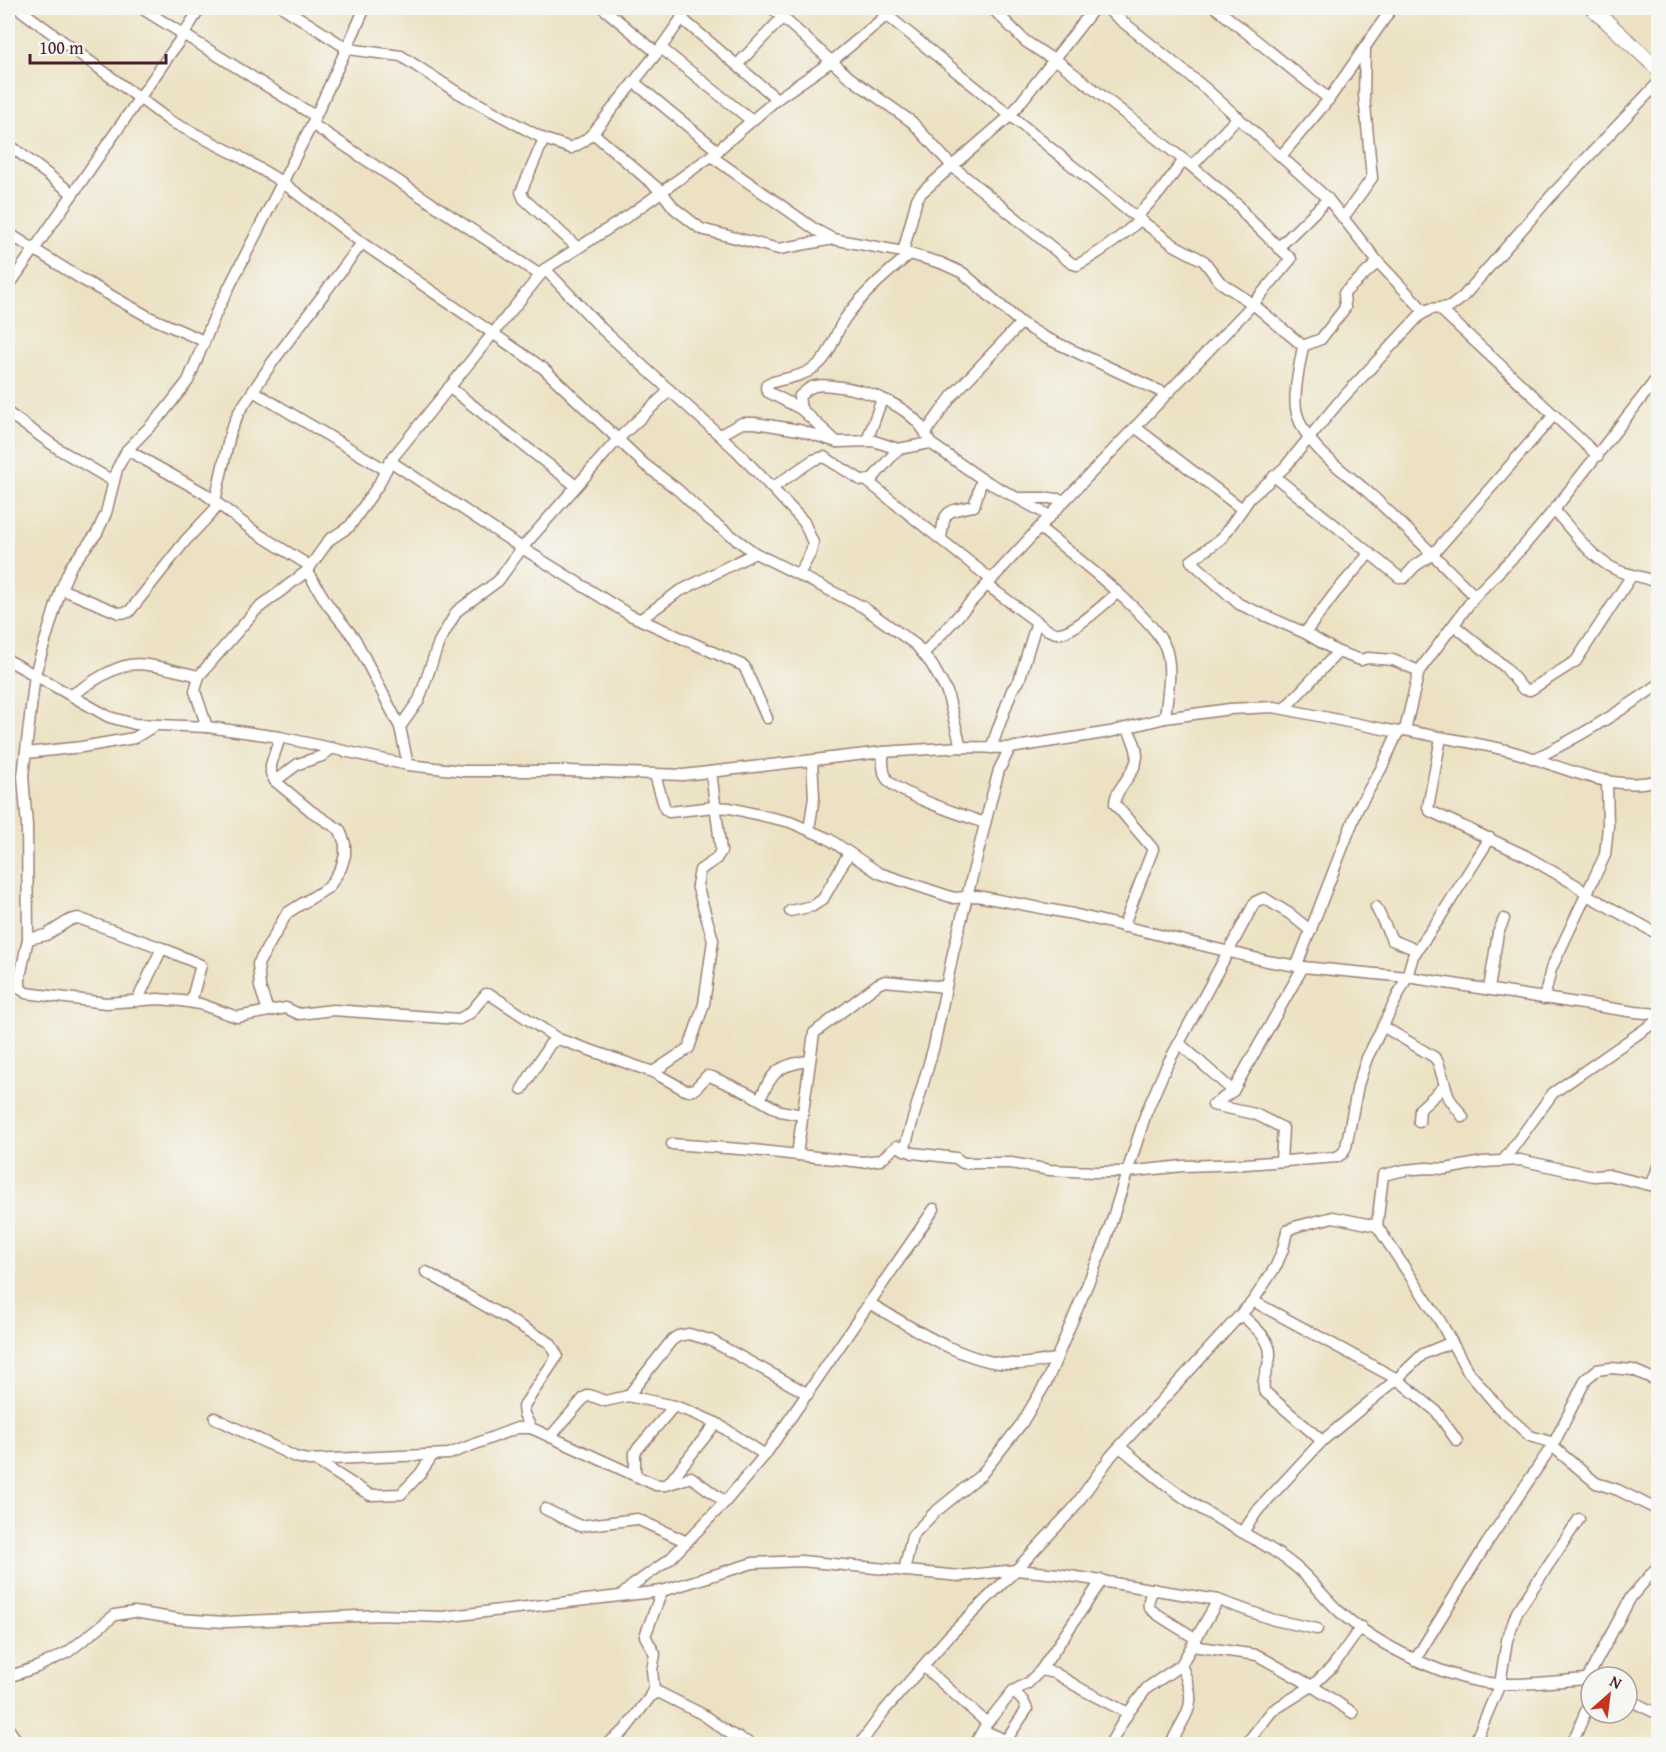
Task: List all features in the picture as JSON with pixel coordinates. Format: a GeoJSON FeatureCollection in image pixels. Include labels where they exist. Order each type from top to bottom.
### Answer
{"type":"FeatureCollection","features":[{"type":"Feature","properties":{"kind":"main road"},"geometry":{"type":"LineString","coordinates":[[1592,8],[1659,69]]}},
{"type":"Feature","properties":{"kind":"street"},"geometry":{"type":"LineString","coordinates":[[18,8],[170,121],[237,155],[282,182],[362,243],[543,368],[618,439],[710,520],[755,553],[863,607],[916,645],[924,653],[947,692],[961,747]]}},
{"type":"Feature","properties":{"kind":"street"},"geometry":{"type":"LineString","coordinates":[[141,8],[184,34],[542,272],[720,435],[804,522],[813,543],[811,552],[798,574]]}},
{"type":"Feature","properties":{"kind":"street"},"geometry":{"type":"LineString","coordinates":[[8,287],[200,8]]}},
{"type":"Feature","properties":{"kind":"street"},"geometry":{"type":"LineString","coordinates":[[284,8],[348,49],[401,56],[455,91],[544,139],[571,148],[593,134],[689,8]]}},
{"type":"Feature","properties":{"kind":"street"},"geometry":{"type":"LineString","coordinates":[[20,988],[20,976],[28,939],[27,826],[23,785],[34,674],[61,589],[71,566],[97,533],[106,513],[117,469],[127,450],[178,396],[196,365],[216,313],[348,49],[365,8]]}},
{"type":"Feature","properties":{"kind":"street"},"geometry":{"type":"LineString","coordinates":[[603,8],[752,121]]}},
{"type":"Feature","properties":{"kind":"street"},"geometry":{"type":"LineString","coordinates":[[772,8],[849,77],[912,122],[952,166],[1071,263],[1077,265],[1115,241],[1188,163],[1238,117]]}},
{"type":"Feature","properties":{"kind":"street"},"geometry":{"type":"LineString","coordinates":[[924,653],[1065,500],[1253,304],[1291,259],[1246,216],[1239,206],[1188,163],[1054,59],[1025,41],[992,8]]}},
{"type":"Feature","properties":{"kind":"street"},"geometry":{"type":"LineString","coordinates":[[837,442],[801,409],[768,392],[767,384],[800,376],[815,368],[823,360],[849,314],[907,253],[917,199],[925,188],[1010,116],[1092,11],[1099,8],[1107,9],[1205,88],[1328,199],[1378,262],[1425,312]]}},
{"type":"Feature","properties":{"kind":"street"},"geometry":{"type":"LineString","coordinates":[[1216,8],[1329,99]]}},
{"type":"Feature","properties":{"kind":"street"},"geometry":{"type":"LineString","coordinates":[[1281,156],[1329,99],[1392,8]]}},
{"type":"Feature","properties":{"kind":"street"},"geometry":{"type":"LineString","coordinates":[[207,727],[195,691],[199,676],[256,610],[308,569],[329,540],[350,526],[388,466],[542,272],[662,192],[714,153],[777,99],[832,61],[886,10],[1010,116],[1174,245],[1204,261],[1220,282],[1253,304],[1303,346]]}},
{"type":"Feature","properties":{"kind":"street"},"geometry":{"type":"LineString","coordinates":[[737,65],[783,17]]}},
{"type":"Feature","properties":{"kind":"street"},"geometry":{"type":"LineString","coordinates":[[681,18],[777,99]]}},
{"type":"Feature","properties":{"kind":"street"},"geometry":{"type":"LineString","coordinates":[[1343,218],[1372,178],[1364,95],[1365,48]]}},
{"type":"Feature","properties":{"kind":"street"},"geometry":{"type":"LineString","coordinates":[[634,82],[714,153],[816,230],[833,239],[907,253],[941,263],[963,273],[1021,323],[1080,356],[1166,394]]}},
{"type":"Feature","properties":{"kind":"street"},"geometry":{"type":"LineString","coordinates":[[1419,671],[1393,660],[1375,658],[1361,660],[1338,652],[1305,633],[1239,604],[1191,561],[1222,538],[1259,488],[1285,467],[1378,359],[1425,312],[1450,308],[1462,298],[1551,196],[1659,83]]}},
{"type":"Feature","properties":{"kind":"street"},"geometry":{"type":"LineString","coordinates":[[593,134],[662,192],[674,208],[696,227],[779,249],[833,239]]}},
{"type":"Feature","properties":{"kind":"street"},"geometry":{"type":"LineString","coordinates":[[544,139],[521,192],[524,199],[578,248]]}},
{"type":"Feature","properties":{"kind":"street"},"geometry":{"type":"LineString","coordinates":[[8,144],[73,194]]}},
{"type":"Feature","properties":{"kind":"street"},"geometry":{"type":"LineString","coordinates":[[1278,248],[1328,199]]}},
{"type":"Feature","properties":{"kind":"street"},"geometry":{"type":"LineString","coordinates":[[8,233],[83,280],[149,317],[204,341]]}},
{"type":"Feature","properties":{"kind":"street"},"geometry":{"type":"LineString","coordinates":[[61,589],[119,613],[129,612],[217,503],[234,421],[253,391],[362,243]]}},
{"type":"Feature","properties":{"kind":"street"},"geometry":{"type":"LineString","coordinates":[[1303,346],[1321,339],[1345,308],[1344,293],[1378,262]]}},
{"type":"Feature","properties":{"kind":"street"},"geometry":{"type":"LineString","coordinates":[[1440,309],[1598,456]]}},
{"type":"Feature","properties":{"kind":"street"},"geometry":{"type":"LineString","coordinates":[[867,481],[873,478],[898,449],[928,437],[952,396],[1021,323]]}},
{"type":"Feature","properties":{"kind":"street"},"geometry":{"type":"LineString","coordinates":[[1303,346],[1295,403],[1297,415],[1308,438],[1475,596]]}},
{"type":"Feature","properties":{"kind":"street"},"geometry":{"type":"LineString","coordinates":[[1281,1161],[1283,1128],[1255,1114],[1213,1105],[1233,1091],[1300,966],[1358,808],[1401,731],[1419,671],[1475,596],[1523,547],[1659,377]]}},
{"type":"Feature","properties":{"kind":"street"},"geometry":{"type":"LineString","coordinates":[[801,409],[798,401],[805,391],[822,385],[853,388],[882,399],[901,409],[919,423],[928,437],[982,479],[1021,498],[1050,516]]}},
{"type":"Feature","properties":{"kind":"street"},"geometry":{"type":"LineString","coordinates":[[449,387],[576,486]]}},
{"type":"Feature","properties":{"kind":"street"},"geometry":{"type":"LineString","coordinates":[[400,727],[418,700],[439,642],[457,611],[494,585],[522,548],[618,439],[670,390]]}},
{"type":"Feature","properties":{"kind":"street"},"geometry":{"type":"LineString","coordinates":[[253,391],[388,466],[612,604],[744,666],[767,718]]}},
{"type":"Feature","properties":{"kind":"street"},"geometry":{"type":"LineString","coordinates":[[867,441],[882,399]]}},
{"type":"Feature","properties":{"kind":"street"},"geometry":{"type":"LineString","coordinates":[[8,413],[60,450],[113,481]]}},
{"type":"Feature","properties":{"kind":"street"},"geometry":{"type":"LineString","coordinates":[[1274,476],[1399,577],[1404,578],[1415,566],[1433,554],[1554,415]]}},
{"type":"Feature","properties":{"kind":"street"},"geometry":{"type":"LineString","coordinates":[[720,435],[742,423],[755,423],[799,430],[837,442],[874,441],[898,449]]}},
{"type":"Feature","properties":{"kind":"street"},"geometry":{"type":"LineString","coordinates":[[1134,427],[1242,509]]}},
{"type":"Feature","properties":{"kind":"street"},"geometry":{"type":"LineString","coordinates":[[127,450],[192,486],[308,569],[328,605],[355,639],[400,727],[408,765]]}},
{"type":"Feature","properties":{"kind":"street"},"geometry":{"type":"LineString","coordinates":[[772,488],[813,460],[824,457],[861,480],[867,481],[941,539],[1037,621],[1057,633],[1063,633],[1077,625],[1117,593]]}},
{"type":"Feature","properties":{"kind":"street"},"geometry":{"type":"LineString","coordinates":[[941,539],[943,519],[951,510],[974,506],[982,479]]}},
{"type":"Feature","properties":{"kind":"street"},"geometry":{"type":"LineString","coordinates":[[1021,498],[1065,500]]}},
{"type":"Feature","properties":{"kind":"street"},"geometry":{"type":"LineString","coordinates":[[1554,510],[1585,546],[1605,563],[1618,571],[1649,578],[1659,584]]}},
{"type":"Feature","properties":{"kind":"street"},"geometry":{"type":"LineString","coordinates":[[1040,528],[1117,593],[1157,631],[1167,650],[1169,681],[1165,718]]}},
{"type":"Feature","properties":{"kind":"street"},"geometry":{"type":"LineString","coordinates":[[641,619],[678,592],[755,553]]}},
{"type":"Feature","properties":{"kind":"street"},"geometry":{"type":"LineString","coordinates":[[1305,633],[1335,593],[1370,554]]}},
{"type":"Feature","properties":{"kind":"street"},"geometry":{"type":"LineString","coordinates":[[1454,625],[1505,667],[1523,689],[1530,690],[1576,661],[1632,575]]}},
{"type":"Feature","properties":{"kind":"street"},"geometry":{"type":"LineString","coordinates":[[991,748],[1012,690],[1019,681],[1037,621]]}},
{"type":"Feature","properties":{"kind":"street"},"geometry":{"type":"LineString","coordinates":[[1285,708],[1338,652]]}},
{"type":"Feature","properties":{"kind":"street"},"geometry":{"type":"LineString","coordinates":[[8,660],[109,717],[135,724],[207,727],[280,737],[408,765],[463,771],[569,771],[683,775],[883,752],[961,747],[1010,748],[1127,728],[1165,718],[1230,709],[1285,708],[1510,751],[1607,780],[1641,784],[1659,780]]}},
{"type":"Feature","properties":{"kind":"street"},"geometry":{"type":"LineString","coordinates":[[71,695],[126,665],[137,664],[199,676]]}},
{"type":"Feature","properties":{"kind":"street"},"geometry":{"type":"LineString","coordinates":[[1534,759],[1572,740],[1595,724],[1608,720],[1659,685]]}},
{"type":"Feature","properties":{"kind":"street"},"geometry":{"type":"LineString","coordinates":[[26,753],[134,738],[156,725]]}},
{"type":"Feature","properties":{"kind":"street"},"geometry":{"type":"LineString","coordinates":[[1123,927],[1153,849],[1115,804],[1115,797],[1136,762],[1136,746],[1127,728]]}},
{"type":"Feature","properties":{"kind":"street"},"geometry":{"type":"LineString","coordinates":[[268,1011],[260,987],[258,964],[287,913],[329,886],[341,867],[345,855],[345,844],[340,830],[311,811],[275,781],[270,770],[280,737]]}},
{"type":"Feature","properties":{"kind":"street"},"geometry":{"type":"LineString","coordinates":[[1441,738],[1428,807],[1430,811],[1490,838],[1659,934]]}},
{"type":"Feature","properties":{"kind":"street"},"geometry":{"type":"LineString","coordinates":[[275,781],[298,764],[322,756],[332,747]]}},
{"type":"Feature","properties":{"kind":"street"},"geometry":{"type":"LineString","coordinates":[[904,1150],[934,1046],[945,987],[985,823],[999,770],[1010,748]]}},
{"type":"Feature","properties":{"kind":"street"},"geometry":{"type":"LineString","coordinates":[[883,752],[883,770],[889,782],[906,792],[985,823]]}},
{"type":"Feature","properties":{"kind":"street"},"geometry":{"type":"LineString","coordinates":[[809,830],[814,797],[812,761]]}},
{"type":"Feature","properties":{"kind":"street"},"geometry":{"type":"LineString","coordinates":[[653,1072],[689,1048],[704,1004],[713,940],[697,885],[700,870],[716,859],[721,851],[711,772]]}},
{"type":"Feature","properties":{"kind":"street"},"geometry":{"type":"LineString","coordinates":[[655,775],[667,811],[730,807],[772,817],[829,839],[887,876],[954,898],[977,896],[1300,966],[1407,977],[1544,999],[1659,1014]]}},
{"type":"Feature","properties":{"kind":"street"},"geometry":{"type":"LineString","coordinates":[[1544,999],[1551,969],[1605,855],[1608,826],[1607,780]]}},
{"type":"Feature","properties":{"kind":"street"},"geometry":{"type":"LineString","coordinates":[[672,1144],[855,1161],[878,1161],[897,1146],[904,1150],[956,1158],[964,1163],[1025,1165],[1056,1170],[1127,1172],[1183,1166],[1329,1159],[1343,1153],[1346,1147],[1358,1085],[1367,1058],[1384,1027],[1417,950],[1440,919],[1490,838]]}},
{"type":"Feature","properties":{"kind":"street"},"geometry":{"type":"LineString","coordinates":[[790,910],[813,906],[823,899],[849,853]]}},
{"type":"Feature","properties":{"kind":"street"},"geometry":{"type":"LineString","coordinates":[[904,1571],[912,1536],[934,1512],[981,1475],[1030,1411],[1047,1382],[1104,1245],[1146,1113],[1166,1067],[1255,902],[1264,898],[1273,902],[1311,931]]}},
{"type":"Feature","properties":{"kind":"street"},"geometry":{"type":"LineString","coordinates":[[1376,907],[1392,940],[1417,950]]}},
{"type":"Feature","properties":{"kind":"street"},"geometry":{"type":"LineString","coordinates":[[28,939],[46,935],[70,920],[78,918],[162,948],[201,965],[191,1002]]}},
{"type":"Feature","properties":{"kind":"street"},"geometry":{"type":"LineString","coordinates":[[1489,990],[1498,933],[1504,919]]}},
{"type":"Feature","properties":{"kind":"street"},"geometry":{"type":"LineString","coordinates":[[137,1001],[162,948]]}},
{"type":"Feature","properties":{"kind":"street"},"geometry":{"type":"LineString","coordinates":[[797,1155],[814,1033],[878,984],[891,980],[945,987]]}},
{"type":"Feature","properties":{"kind":"street"},"geometry":{"type":"LineString","coordinates":[[8,987],[20,988],[26,993],[106,1003],[163,999],[191,1002],[237,1017],[286,1008],[299,1014],[333,1010],[459,1019],[470,1013],[486,994],[558,1039],[653,1072],[689,1091],[694,1090],[703,1078],[712,1077],[780,1111],[802,1115]]}},
{"type":"Feature","properties":{"kind":"street"},"geometry":{"type":"LineString","coordinates":[[1503,1161],[1553,1093],[1659,1020]]}},
{"type":"Feature","properties":{"kind":"street"},"geometry":{"type":"LineString","coordinates":[[1384,1027],[1434,1057],[1438,1062],[1444,1087],[1463,1117]]}},
{"type":"Feature","properties":{"kind":"street"},"geometry":{"type":"LineString","coordinates":[[522,1089],[550,1044],[558,1039]]}},
{"type":"Feature","properties":{"kind":"street"},"geometry":{"type":"LineString","coordinates":[[1179,1043],[1233,1091]]}},
{"type":"Feature","properties":{"kind":"street"},"geometry":{"type":"LineString","coordinates":[[760,1099],[773,1075],[790,1063],[809,1061]]}},
{"type":"Feature","properties":{"kind":"street"},"geometry":{"type":"LineString","coordinates":[[1419,1122],[1420,1109],[1444,1087]]}},
{"type":"Feature","properties":{"kind":"street"},"geometry":{"type":"LineString","coordinates":[[1659,1167],[1655,1186],[1608,1175],[1594,1176],[1520,1160],[1483,1162],[1446,1169],[1405,1170],[1383,1175],[1377,1226],[1452,1342],[1467,1371],[1499,1408],[1530,1436],[1552,1444],[1596,1483],[1617,1490],[1659,1510]]}},
{"type":"Feature","properties":{"kind":"street"},"geometry":{"type":"LineString","coordinates":[[623,1594],[670,1559],[725,1502],[765,1455],[934,1209]]}},
{"type":"Feature","properties":{"kind":"street"},"geometry":{"type":"LineString","coordinates":[[860,1744],[922,1666],[1073,1509],[1103,1466],[1253,1302],[1276,1266],[1287,1231],[1333,1217],[1377,1226]]}},
{"type":"Feature","properties":{"kind":"street"},"geometry":{"type":"LineString","coordinates":[[426,1272],[555,1348],[557,1355],[554,1361],[523,1407],[531,1428]]}},
{"type":"Feature","properties":{"kind":"street"},"geometry":{"type":"LineString","coordinates":[[1253,1302],[1397,1379],[1436,1411],[1457,1441]]}},
{"type":"Feature","properties":{"kind":"street"},"geometry":{"type":"LineString","coordinates":[[868,1304],[951,1348],[987,1361],[1016,1365],[1056,1359]]}},
{"type":"Feature","properties":{"kind":"street"},"geometry":{"type":"LineString","coordinates":[[1241,1314],[1266,1339],[1270,1348],[1270,1358],[1263,1385],[1264,1391],[1322,1441]]}},
{"type":"Feature","properties":{"kind":"street"},"geometry":{"type":"LineString","coordinates":[[628,1396],[672,1340],[689,1334],[710,1340],[808,1394]]}},
{"type":"Feature","properties":{"kind":"street"},"geometry":{"type":"LineString","coordinates":[[1243,1532],[1258,1510],[1322,1441],[1397,1379],[1423,1354],[1452,1342]]}},
{"type":"Feature","properties":{"kind":"street"},"geometry":{"type":"LineString","coordinates":[[1415,1660],[1487,1543],[1552,1444],[1586,1379],[1597,1370],[1611,1368],[1633,1370],[1659,1381]]}},
{"type":"Feature","properties":{"kind":"street"},"geometry":{"type":"LineString","coordinates":[[550,1437],[589,1395],[605,1401],[628,1396],[674,1406],[716,1423],[765,1455]]}},
{"type":"Feature","properties":{"kind":"street"},"geometry":{"type":"LineString","coordinates":[[635,1476],[635,1452],[674,1406]]}},
{"type":"Feature","properties":{"kind":"street"},"geometry":{"type":"LineString","coordinates":[[215,1418],[294,1458],[315,1460],[432,1456],[465,1450],[517,1428],[531,1428],[656,1485],[666,1485],[691,1477],[725,1502]]}},
{"type":"Feature","properties":{"kind":"street"},"geometry":{"type":"LineString","coordinates":[[666,1485],[716,1423]]}},
{"type":"Feature","properties":{"kind":"street"},"geometry":{"type":"LineString","coordinates":[[1120,1447],[1169,1487],[1297,1567],[1342,1614],[1415,1660],[1452,1676],[1500,1684],[1579,1680]]}},
{"type":"Feature","properties":{"kind":"street"},"geometry":{"type":"LineString","coordinates":[[315,1460],[372,1496],[402,1494],[432,1456]]}},
{"type":"Feature","properties":{"kind":"street"},"geometry":{"type":"LineString","coordinates":[[545,1509],[579,1526],[637,1519],[687,1542]]}},
{"type":"Feature","properties":{"kind":"street"},"geometry":{"type":"LineString","coordinates":[[1474,1744],[1500,1684],[1507,1640],[1517,1612],[1579,1519]]}},
{"type":"Feature","properties":{"kind":"street"},"geometry":{"type":"LineString","coordinates":[[8,1677],[37,1667],[68,1652],[115,1615],[134,1612],[177,1619],[225,1622],[380,1615],[442,1617],[623,1594],[656,1592],[766,1561],[801,1560],[960,1576],[1016,1570],[1102,1580],[1218,1600],[1274,1620],[1317,1629]]}},
{"type":"Feature","properties":{"kind":"street"},"geometry":{"type":"LineString","coordinates":[[1597,1665],[1631,1597],[1659,1566]]}},
{"type":"Feature","properties":{"kind":"street"},"geometry":{"type":"LineString","coordinates":[[975,1744],[985,1726],[1012,1691],[1028,1683],[1041,1670],[1102,1580]]}},
{"type":"Feature","properties":{"kind":"street"},"geometry":{"type":"LineString","coordinates":[[639,1581],[656,1592]]}},
{"type":"Feature","properties":{"kind":"street"},"geometry":{"type":"LineString","coordinates":[[1153,1589],[1148,1604],[1150,1610],[1180,1627],[1194,1642],[1257,1655],[1312,1686],[1353,1713]]}},
{"type":"Feature","properties":{"kind":"street"},"geometry":{"type":"LineString","coordinates":[[607,1744],[624,1731],[650,1697],[654,1688],[652,1670],[655,1654],[645,1636],[656,1592]]}},
{"type":"Feature","properties":{"kind":"street"},"geometry":{"type":"LineString","coordinates":[[1110,1744],[1128,1713],[1147,1688],[1181,1665],[1218,1600]]}},
{"type":"Feature","properties":{"kind":"street"},"geometry":{"type":"LineString","coordinates":[[1246,1744],[1272,1711],[1312,1686],[1333,1666],[1360,1627]]}},
{"type":"Feature","properties":{"kind":"street"},"geometry":{"type":"LineString","coordinates":[[1171,1744],[1188,1713],[1190,1699],[1190,1686],[1181,1665]]}},
{"type":"Feature","properties":{"kind":"street"},"geometry":{"type":"LineString","coordinates":[[922,1666],[999,1739],[1005,1740],[1008,1737],[1027,1709],[1023,1701],[1012,1691]]}},
{"type":"Feature","properties":{"kind":"street"},"geometry":{"type":"LineString","coordinates":[[1041,1670],[1055,1673],[1128,1713]]}},
{"type":"Feature","properties":{"kind":"street"},"geometry":{"type":"LineString","coordinates":[[650,1697],[658,1692],[702,1714],[729,1733],[751,1744]]}},
{"type":"Feature","properties":{"kind":"street"},"geometry":{"type":"LineString","coordinates":[[1639,1705],[1659,1714]]}},
{"type":"Feature","properties":{"kind":"street"},"geometry":{"type":"LineString","coordinates":[[1572,1744],[1580,1725]]}},
{"type":"Feature","properties":{"kind":"street"},"geometry":{"type":"LineString","coordinates":[[8,1728],[19,1744]]}}]}
